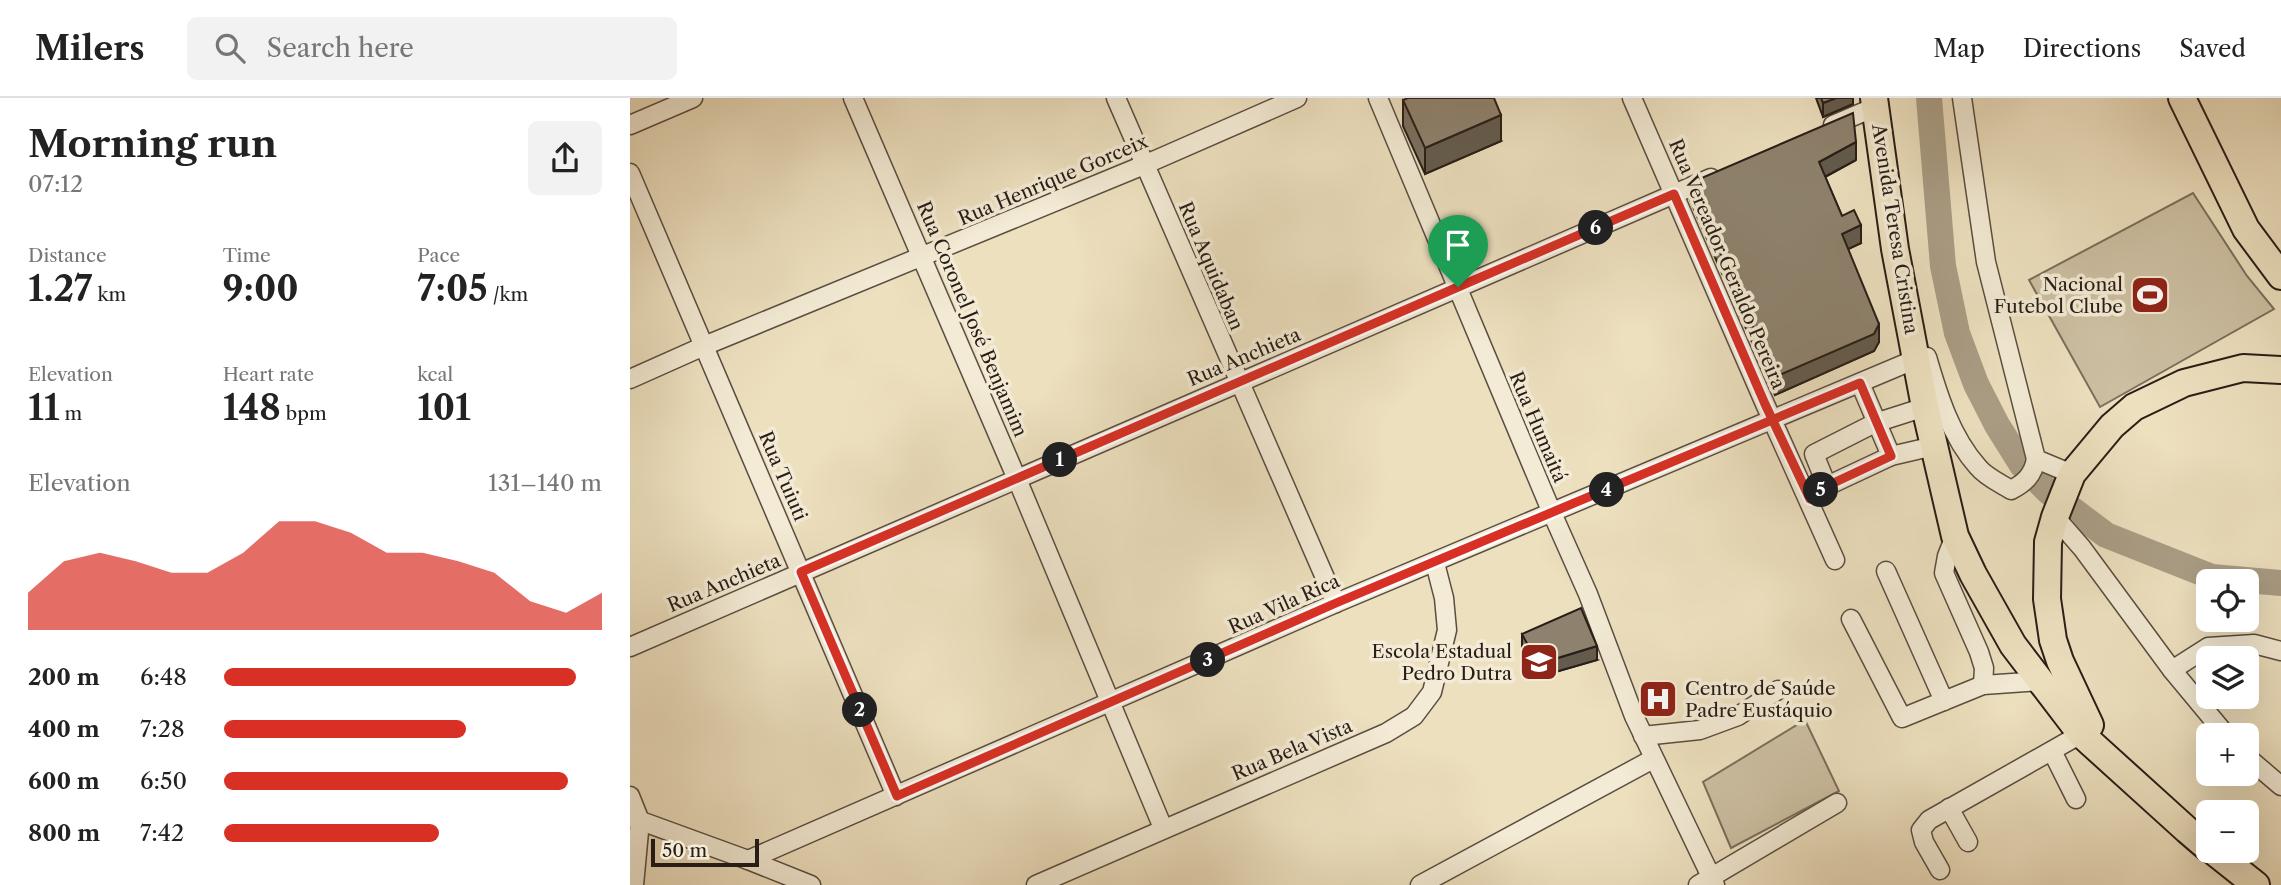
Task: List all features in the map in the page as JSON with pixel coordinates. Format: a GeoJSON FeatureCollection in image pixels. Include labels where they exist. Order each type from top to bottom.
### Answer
{"type":"FeatureCollection","features":[{"type":"Feature","properties":{"kind":"highway"},"geometry":{"type":"LineString","coordinates":[[2182,98],[2246,229],[2281,276]]}},
{"type":"Feature","properties":{"kind":"highway","name":"Avenida Teresa Cristina"},"geometry":{"type":"LineString","coordinates":[[1875,102],[1895,249],[1925,407],[1955,536],[2013,645],[2081,734],[2105,755]]}},
{"type":"Feature","properties":{"kind":"highway"},"geometry":{"type":"LineString","coordinates":[[2196,838],[2105,755],[2072,690],[2053,640],[2047,599],[2048,542],[2072,474],[2112,426],[2134,407],[2185,383],[2244,368],[2281,370]]}},
{"type":"Feature","properties":{"kind":"highway"},"geometry":{"type":"LineString","coordinates":[[2228,863],[2256,885]]}},
{"type":"Feature","properties":{"kind":"street"},"geometry":{"type":"LineString","coordinates":[[630,125],[693,98]]}},
{"type":"Feature","properties":{"kind":"street","name":"Rua Coronel José Benjamim"},"geometry":{"type":"LineString","coordinates":[[853,98],[923,257],[1163,828]]}},
{"type":"Feature","properties":{"kind":"street","name":"Rua Aquidaban"},"geometry":{"type":"LineString","coordinates":[[1116,98],[1336,603]]}},
{"type":"Feature","properties":{"kind":"street","name":"Rua Henrique Gorceix"},"geometry":{"type":"LineString","coordinates":[[630,379],[1144,165],[1297,98]]}},
{"type":"Feature","properties":{"kind":"street","name":"Rua Humaitá"},"geometry":{"type":"LineString","coordinates":[[1378,98],[1588,594],[1643,736],[1708,883]]}},
{"type":"Feature","properties":{"kind":"street","name":"Rua Vereador Geraldo Pereira"},"geometry":{"type":"LineString","coordinates":[[1632,98],[1835,560]]}},
{"type":"Feature","properties":{"kind":"street"},"geometry":{"type":"LineString","coordinates":[[1895,249],[1940,402],[1964,447],[1980,470],[2011,489],[2024,483],[2035,468],[2036,460],[1986,262],[1962,98]]}},
{"type":"Feature","properties":{"kind":"street"},"geometry":{"type":"LineString","coordinates":[[1812,134],[1875,102]]}},
{"type":"Feature","properties":{"kind":"street","name":"Rua Anchieta"},"geometry":{"type":"LineString","coordinates":[[630,646],[1724,172]]}},
{"type":"Feature","properties":{"kind":"street","name":"Rua Tuiuti"},"geometry":{"type":"LineString","coordinates":[[630,173],[897,796]]}},
{"type":"Feature","properties":{"kind":"street","name":"Rua Vila Rica"},"geometry":{"type":"LineString","coordinates":[[748,860],[1336,603],[1916,359]]}},
{"type":"Feature","properties":{"kind":"street"},"geometry":{"type":"LineString","coordinates":[[1860,383],[1891,456]]}},
{"type":"Feature","properties":{"kind":"street"},"geometry":{"type":"LineString","coordinates":[[1827,486],[1814,454],[1875,423],[1925,407]]}},
{"type":"Feature","properties":{"kind":"street"},"geometry":{"type":"LineString","coordinates":[[1810,499],[1827,486],[1891,456],[1934,446]]}},
{"type":"Feature","properties":{"kind":"street"},"geometry":{"type":"LineString","coordinates":[[2036,460],[2072,474]]}},
{"type":"Feature","properties":{"kind":"street"},"geometry":{"type":"LineString","coordinates":[[2055,517],[2082,548],[2172,670],[2216,723]]}},
{"type":"Feature","properties":{"kind":"street"},"geometry":{"type":"LineString","coordinates":[[1955,536],[1944,573],[1979,652],[1984,668],[1983,685]]}},
{"type":"Feature","properties":{"kind":"street","name":"Rua Bela Vista"},"geometry":{"type":"LineString","coordinates":[[1036,885],[1386,733],[1414,716],[1432,692],[1447,630],[1444,598],[1435,563]]}},
{"type":"Feature","properties":{"kind":"street"},"geometry":{"type":"LineString","coordinates":[[1886,571],[1944,701]]}},
{"type":"Feature","properties":{"kind":"street"},"geometry":{"type":"LineString","coordinates":[[1851,619],[1902,718],[1983,685],[2042,681]]}},
{"type":"Feature","properties":{"kind":"street"},"geometry":{"type":"LineString","coordinates":[[2172,670],[2208,647],[2254,644],[2281,651]]}},
{"type":"Feature","properties":{"kind":"street"},"geometry":{"type":"LineString","coordinates":[[1643,736],[1700,730],[1738,716],[1778,690]]}},
{"type":"Feature","properties":{"kind":"street"},"geometry":{"type":"LineString","coordinates":[[1940,870],[1924,842],[1921,831],[1929,821],[2081,734]]}},
{"type":"Feature","properties":{"kind":"street"},"geometry":{"type":"LineString","coordinates":[[2052,751],[2076,799]]}},
{"type":"Feature","properties":{"kind":"street"},"geometry":{"type":"LineString","coordinates":[[1420,885],[1653,759]]}},
{"type":"Feature","properties":{"kind":"street"},"geometry":{"type":"LineString","coordinates":[[2259,767],[2281,786]]}},
{"type":"Feature","properties":{"kind":"street"},"geometry":{"type":"LineString","coordinates":[[630,796],[635,819],[634,885]]}},
{"type":"Feature","properties":{"kind":"street"},"geometry":{"type":"LineString","coordinates":[[1708,883],[1838,803]]}},
{"type":"Feature","properties":{"kind":"street"},"geometry":{"type":"LineString","coordinates":[[1949,808],[1968,842]]}},
{"type":"Feature","properties":{"kind":"street"},"geometry":{"type":"LineString","coordinates":[[635,819],[811,885]]}},
{"type":"Feature","properties":{"kind":"shaded area","name":"Nacional Futebol Clube"},"geometry":{"type":"Polygon","coordinates":[[[2193,193],[2247,276],[2274,309],[2100,407],[2029,280],[2193,193]]]}},
{"type":"Feature","properties":{"kind":"shaded area"},"geometry":{"type":"Polygon","coordinates":[[[1805,720],[1839,791],[1731,848],[1703,782],[1805,720]]]}},
{"type":"Feature","properties":{"kind":"building"},"geometry":{"type":"Polygon","coordinates":[[[1494,98],[1501,115],[1425,148],[1403,100],[1494,98]]]}},
{"type":"Feature","properties":{"kind":"building"},"geometry":{"type":"Polygon","coordinates":[[[1821,98],[1836,98],[1823,103],[1821,98]]]}},
{"type":"Feature","properties":{"kind":"building"},"geometry":{"type":"Polygon","coordinates":[[[1853,113],[1856,142],[1819,162],[1842,216],[1854,210],[1861,225],[1842,234],[1879,324],[1874,334],[1775,377],[1690,183],[1853,113]]]}},
{"type":"Feature","properties":{"kind":"building","name":"Escola Estadual Pedro Dutra"},"geometry":{"type":"Polygon","coordinates":[[[1581,608],[1597,646],[1538,664],[1522,634],[1581,608]]]}},
{"type":"Feature","properties":{"kind":"waterway"},"geometry":{"type":"LineString","coordinates":[[1929,98],[1943,266],[1957,333],[1976,384],[2022,465],[2049,492],[2106,535],[2212,577],[2281,583]]}},
{"type":"Feature","properties":{"kind":"place","name":"Nacional Futebol Clube"},"geometry":{"type":"Point","coordinates":[2150,295]}},
{"type":"Feature","properties":{"kind":"place","name":"Escola Estadual Pedro Dutra"},"geometry":{"type":"Point","coordinates":[1539,662]}},
{"type":"Feature","properties":{"kind":"place","name":"Centro de Saúde Padre Eustáquio"},"geometry":{"type":"Point","coordinates":[1658,699]}},
{"type":"Feature","properties":{"kind":"route"},"geometry":{"type":"LineString","coordinates":[[1458,287],[801,572],[897,796],[1336,603],[1435,563],[1772,421],[1860,383],[1891,456],[1827,486],[1810,499],[1772,421],[1674,194],[1458,287]]}}]}
